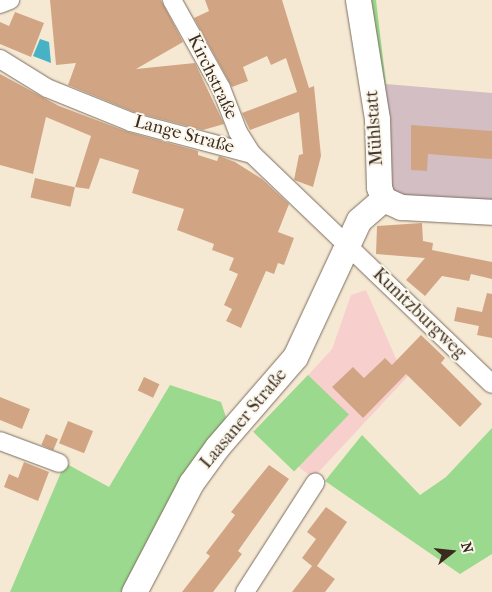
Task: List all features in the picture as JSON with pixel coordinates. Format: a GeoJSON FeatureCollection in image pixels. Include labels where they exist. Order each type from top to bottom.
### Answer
{"type":"FeatureCollection","features":[{"type":"Feature","properties":{"kind":"street"},"geometry":{"type":"LineString","coordinates":[[0,4],[10,0]]}},
{"type":"Feature","properties":{"kind":"street","name":"Kirchstraße"},"geometry":{"type":"LineString","coordinates":[[172,0],[221,88],[238,132],[252,154]]}},
{"type":"Feature","properties":{"kind":"street","name":"Mühlstatt"},"geometry":{"type":"LineString","coordinates":[[358,0],[377,119],[379,187],[383,199]]}},
{"type":"Feature","properties":{"kind":"street","name":"Lange Straße"},"geometry":{"type":"LineString","coordinates":[[0,59],[47,88],[131,122],[252,154],[346,243]]}},
{"type":"Feature","properties":{"kind":"street"},"geometry":{"type":"LineString","coordinates":[[346,243],[358,220],[383,199],[402,207],[492,212]]}},
{"type":"Feature","properties":{"kind":"street","name":"Kunitzburgweg"},"geometry":{"type":"LineString","coordinates":[[346,243],[492,384]]}},
{"type":"Feature","properties":{"kind":"street","name":"Laasaner Straße"},"geometry":{"type":"LineString","coordinates":[[134,592],[191,483],[296,357],[338,269],[346,243]]}},
{"type":"Feature","properties":{"kind":"street"},"geometry":{"type":"LineString","coordinates":[[0,441],[59,463]]}},
{"type":"Feature","properties":{"kind":"street"},"geometry":{"type":"LineString","coordinates":[[246,592],[315,483]]}},
{"type":"Feature","properties":{"kind":"shaded area"},"geometry":{"type":"Polygon","coordinates":[[[381,85],[492,93],[492,204],[397,195],[390,187],[381,85]]]}},
{"type":"Feature","properties":{"kind":"shaded area"},"geometry":{"type":"Polygon","coordinates":[[[366,290],[398,363],[409,375],[313,478],[255,433],[332,349],[351,295],[366,290]]]}},
{"type":"Feature","properties":{"kind":"green space"},"geometry":{"type":"Polygon","coordinates":[[[365,0],[376,0],[386,84],[381,85],[365,0]]]}},
{"type":"Feature","properties":{"kind":"green space"},"geometry":{"type":"Polygon","coordinates":[[[308,375],[349,415],[294,471],[253,432],[308,375]]]}},
{"type":"Feature","properties":{"kind":"green space"},"geometry":{"type":"Polygon","coordinates":[[[170,385],[221,402],[226,417],[125,592],[10,592],[65,463],[109,487],[170,385]]]}},
{"type":"Feature","properties":{"kind":"green space"},"geometry":{"type":"Polygon","coordinates":[[[492,428],[492,554],[460,574],[325,481],[362,435],[420,495],[446,477],[492,428]]]}},
{"type":"Feature","properties":{"kind":"water"},"geometry":{"type":"Polygon","coordinates":[[[40,39],[49,42],[51,63],[33,56],[40,39]]]}},
{"type":"Feature","properties":{"kind":"building"},"geometry":{"type":"Polygon","coordinates":[[[50,0],[161,0],[183,42],[136,69],[195,63],[224,124],[203,130],[134,112],[68,85],[76,63],[56,65],[50,0]]]}},
{"type":"Feature","properties":{"kind":"building"},"geometry":{"type":"Polygon","coordinates":[[[205,0],[282,0],[309,88],[314,86],[321,156],[313,187],[294,180],[299,155],[303,154],[299,112],[250,130],[242,113],[297,92],[286,58],[271,65],[267,56],[243,67],[248,81],[232,87],[194,18],[209,11],[205,0]]]}},
{"type":"Feature","properties":{"kind":"building"},"geometry":{"type":"Polygon","coordinates":[[[15,12],[44,23],[31,57],[0,44],[0,22],[9,26],[15,12]]]}},
{"type":"Feature","properties":{"kind":"building"},"geometry":{"type":"Polygon","coordinates":[[[0,74],[59,106],[128,132],[198,151],[198,155],[217,161],[219,156],[235,162],[262,179],[289,204],[278,232],[294,238],[284,265],[278,263],[274,274],[266,271],[241,328],[226,321],[232,309],[224,305],[238,274],[229,270],[234,258],[212,250],[214,244],[177,230],[184,209],[132,193],[139,170],[100,158],[89,189],[75,187],[91,136],[46,117],[33,174],[0,165],[0,74]]]}},
{"type":"Feature","properties":{"kind":"building"},"geometry":{"type":"Polygon","coordinates":[[[411,125],[492,131],[492,159],[428,154],[427,171],[411,170],[411,125]]]}},
{"type":"Feature","properties":{"kind":"building"},"geometry":{"type":"Polygon","coordinates":[[[35,178],[75,187],[70,207],[31,197],[35,178]]]}},
{"type":"Feature","properties":{"kind":"building"},"geometry":{"type":"Polygon","coordinates":[[[422,223],[423,241],[433,243],[432,250],[492,262],[492,279],[471,274],[469,281],[442,276],[425,296],[406,280],[425,258],[376,254],[377,226],[422,223]]]}},
{"type":"Feature","properties":{"kind":"building"},"geometry":{"type":"Polygon","coordinates":[[[487,293],[492,294],[492,338],[477,335],[479,326],[454,321],[457,307],[482,312],[487,293]]]}},
{"type":"Feature","properties":{"kind":"building"},"geometry":{"type":"Polygon","coordinates":[[[421,335],[445,358],[441,363],[482,404],[460,427],[406,374],[363,418],[332,387],[353,367],[364,378],[385,358],[392,365],[421,335]]]}},
{"type":"Feature","properties":{"kind":"building"},"geometry":{"type":"Polygon","coordinates":[[[144,377],[159,384],[153,398],[138,391],[144,377]]]}},
{"type":"Feature","properties":{"kind":"building"},"geometry":{"type":"Polygon","coordinates":[[[0,397],[30,409],[22,429],[0,420],[0,397]]]}},
{"type":"Feature","properties":{"kind":"building"},"geometry":{"type":"Polygon","coordinates":[[[68,421],[93,431],[84,453],[59,443],[68,421]]]}},
{"type":"Feature","properties":{"kind":"building"},"geometry":{"type":"Polygon","coordinates":[[[46,434],[58,439],[53,450],[41,445],[46,434]]]}},
{"type":"Feature","properties":{"kind":"building"},"geometry":{"type":"Polygon","coordinates":[[[24,462],[49,472],[38,501],[4,487],[9,474],[18,478],[24,462]]]}},
{"type":"Feature","properties":{"kind":"building"},"geometry":{"type":"Polygon","coordinates":[[[269,465],[289,479],[238,551],[242,554],[213,592],[182,592],[210,556],[206,553],[235,515],[231,512],[269,465]]]}},
{"type":"Feature","properties":{"kind":"building"},"geometry":{"type":"Polygon","coordinates":[[[326,507],[347,522],[317,566],[335,579],[325,592],[292,592],[312,566],[302,558],[316,539],[307,532],[326,507]]]}}]}
